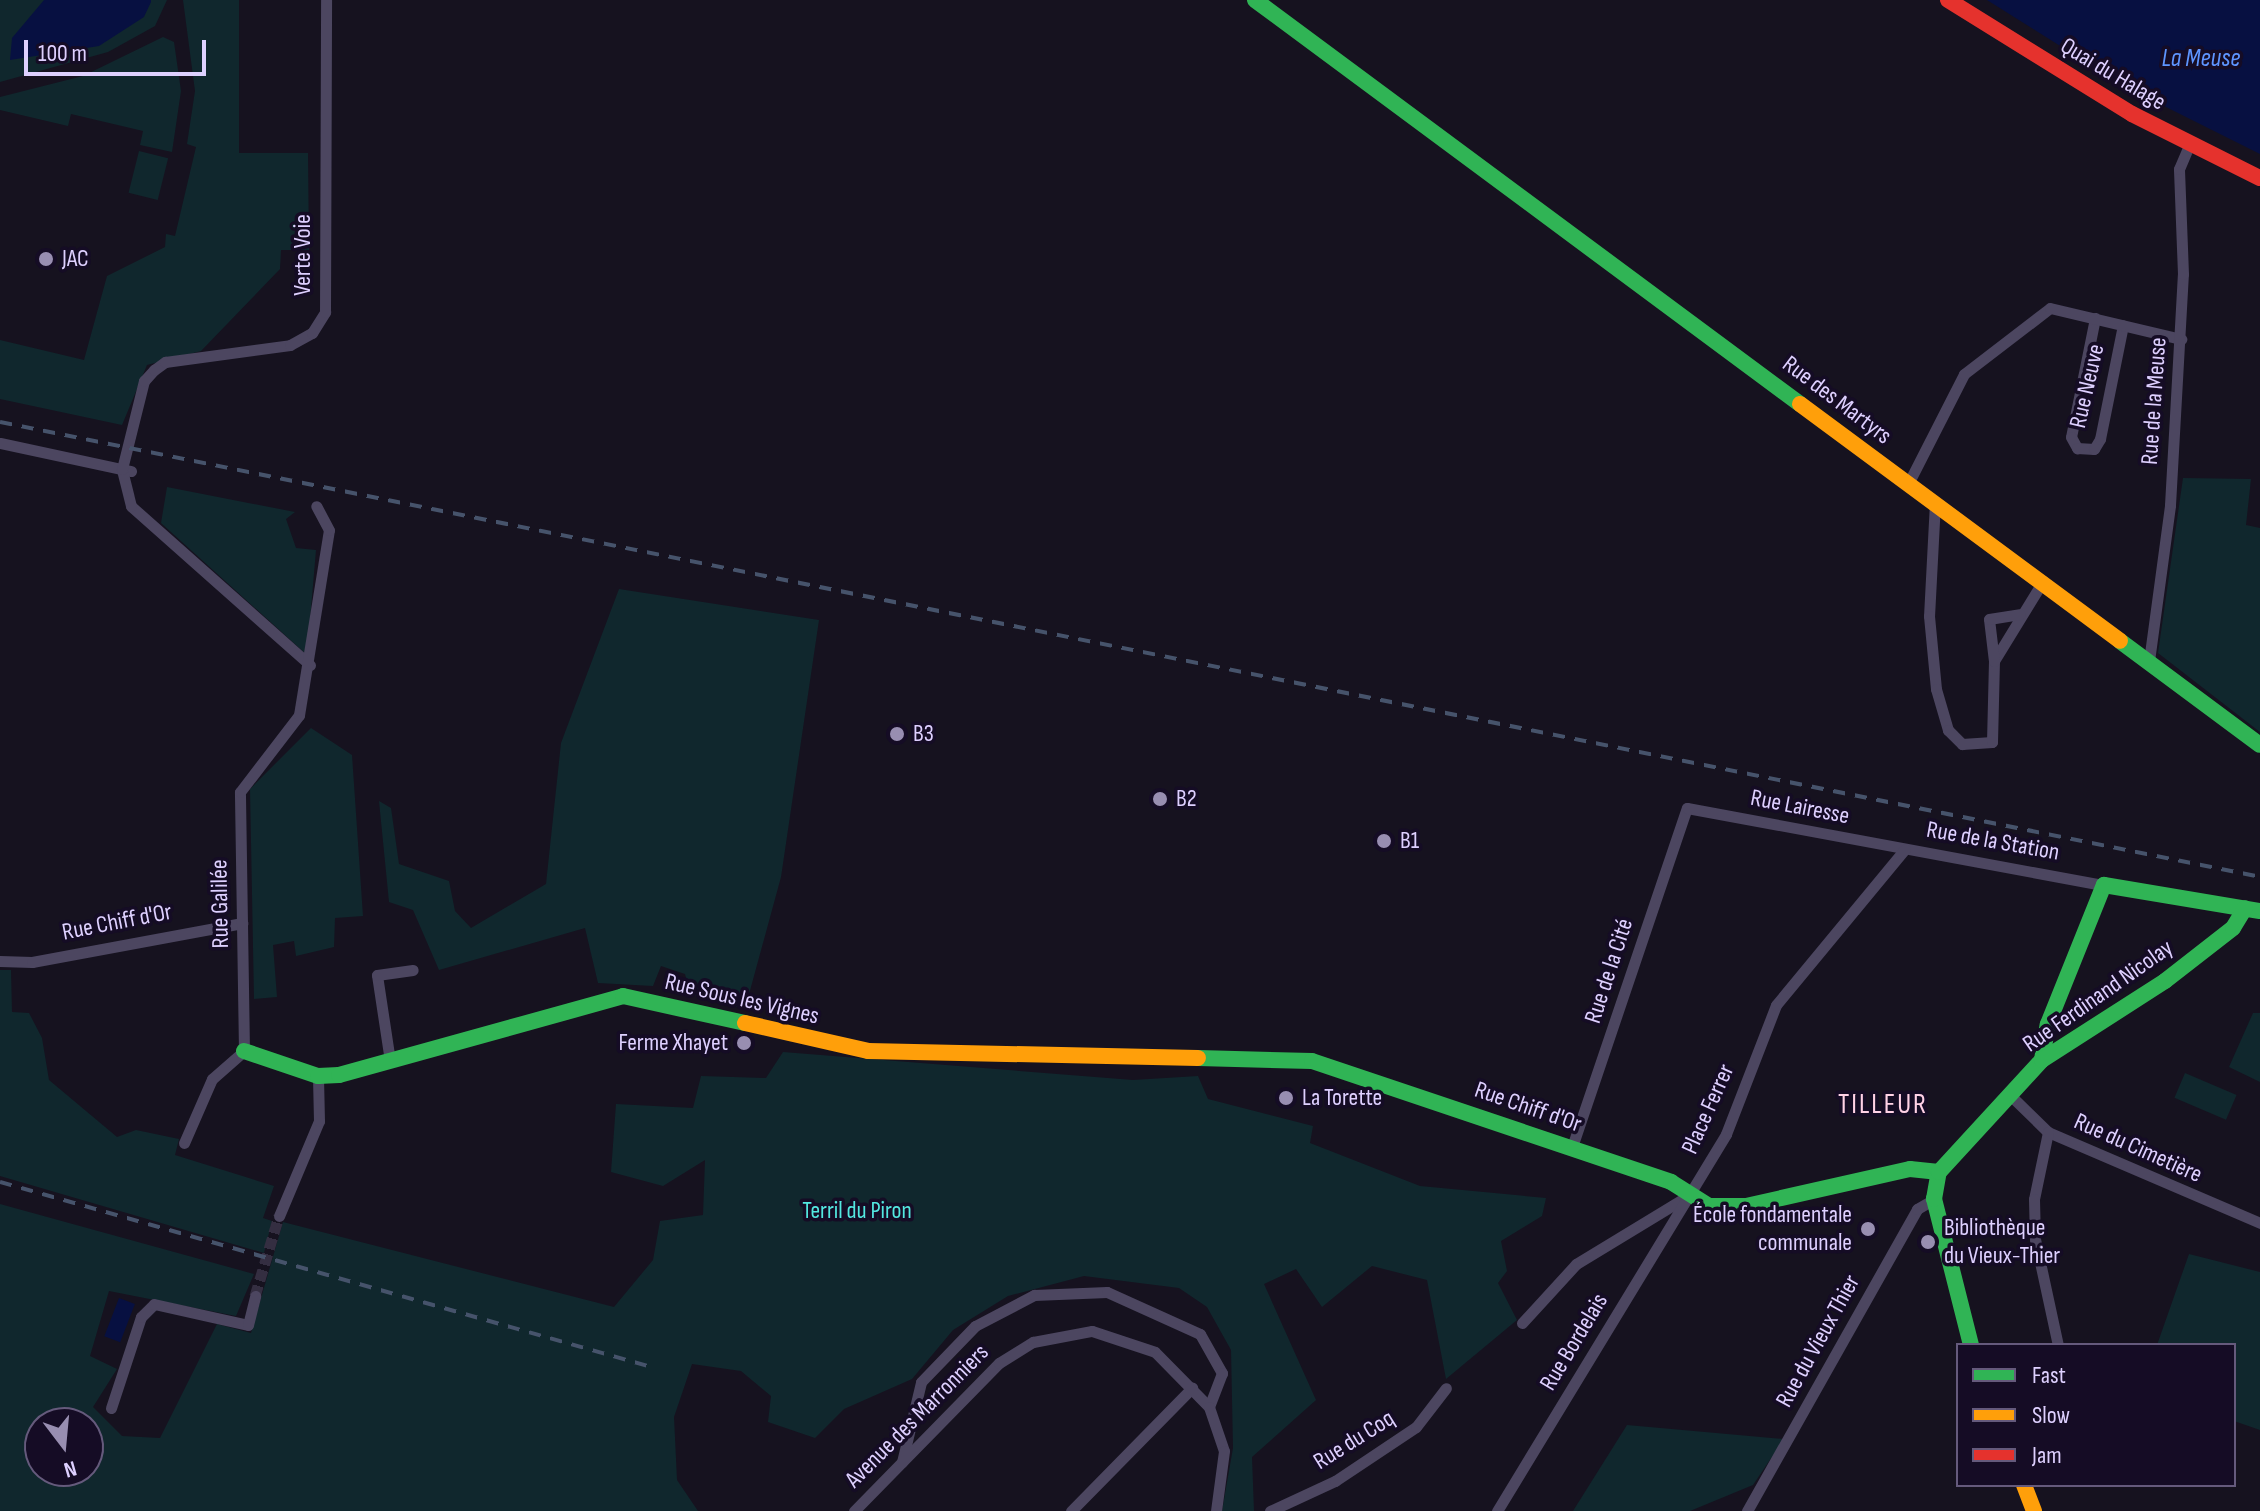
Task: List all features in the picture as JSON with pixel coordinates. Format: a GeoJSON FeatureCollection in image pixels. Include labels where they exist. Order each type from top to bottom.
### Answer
{"type":"FeatureCollection","features":[{"type":"Feature","properties":{"kind":"street","name":"Verte Voie"},"geometry":{"type":"LineString","coordinates":[[127,470],[144,381],[154,370],[165,362],[290,345],[312,333],[325,312],[326,0]]}},
{"type":"Feature","properties":{"kind":"street","name":"Rue des Martyrs"},"geometry":{"type":"LineString","coordinates":[[1255,0],[2043,581],[2260,745]]}},
{"type":"Feature","properties":{"kind":"street","name":"Quai du Halage"},"geometry":{"type":"LineString","coordinates":[[1948,0],[2189,145],[2260,178]]}},
{"type":"Feature","properties":{"kind":"street","name":"Rue de la Meuse"},"geometry":{"type":"LineString","coordinates":[[2149,661],[2170,505],[2181,339],[2179,169],[2189,145]]}},
{"type":"Feature","properties":{"kind":"street"},"geometry":{"type":"LineString","coordinates":[[1909,482],[1964,374],[2050,308],[2181,339]]}},
{"type":"Feature","properties":{"kind":"street","name":"Rue Neuve"},"geometry":{"type":"LineString","coordinates":[[2095,318],[2071,437],[2077,448],[2094,449],[2100,439],[2123,325]]}},
{"type":"Feature","properties":{"kind":"street"},"geometry":{"type":"LineString","coordinates":[[0,443],[127,470],[131,506],[310,665]]}},
{"type":"Feature","properties":{"kind":"street"},"geometry":{"type":"LineString","coordinates":[[1935,502],[1929,616],[1948,730],[1962,744],[1992,742],[1994,661],[1989,619],[2020,614]]}},
{"type":"Feature","properties":{"kind":"street","name":"Rue Galilée"},"geometry":{"type":"LineString","coordinates":[[244,1051],[240,792],[299,715],[310,665],[329,530],[316,506]]}},
{"type":"Feature","properties":{"kind":"street"},"geometry":{"type":"LineString","coordinates":[[1994,661],[2043,581]]}},
{"type":"Feature","properties":{"kind":"street","name":"Rue Lairesse"},"geometry":{"type":"LineString","coordinates":[[1687,808],[1905,849]]}},
{"type":"Feature","properties":{"kind":"street","name":"Rue de la Cité"},"geometry":{"type":"LineString","coordinates":[[1572,1147],[1687,808]]}},
{"type":"Feature","properties":{"kind":"street","name":"Rue de la Station"},"geometry":{"type":"LineString","coordinates":[[1762,1038],[1776,1005],[1905,849],[2252,909]]}},
{"type":"Feature","properties":{"kind":"street"},"geometry":{"type":"LineString","coordinates":[[2042,1060],[2048,1024],[2104,885]]}},
{"type":"Feature","properties":{"kind":"street","name":"Rue Ferdinand Nicolay"},"geometry":{"type":"LineString","coordinates":[[1939,1172],[2042,1060],[2165,981],[2233,928],[2252,909]]}},
{"type":"Feature","properties":{"kind":"street","name":"Rue Chiff d'Or"},"geometry":{"type":"LineString","coordinates":[[0,961],[32,962],[242,923]]}},
{"type":"Feature","properties":{"kind":"street"},"geometry":{"type":"LineString","coordinates":[[390,1061],[377,975],[413,970]]}},
{"type":"Feature","properties":{"kind":"street","name":"Rue Sous les Vignes"},"geometry":{"type":"LineString","coordinates":[[318,1076],[390,1061],[623,996],[868,1051],[1093,1055]]}},
{"type":"Feature","properties":{"kind":"street","name":"Place Ferrer"},"geometry":{"type":"LineString","coordinates":[[1690,1196],[1726,1134],[1762,1038]]}},
{"type":"Feature","properties":{"kind":"street"},"geometry":{"type":"LineString","coordinates":[[184,1143],[212,1079],[244,1051],[318,1076],[319,1121],[279,1216]]}},
{"type":"Feature","properties":{"kind":"street","name":"Rue Chiff d'Or"},"geometry":{"type":"LineString","coordinates":[[1093,1055],[1312,1061],[1671,1182],[1709,1206],[1746,1206],[1878,1174],[1939,1172]]}},
{"type":"Feature","properties":{"kind":"street","name":"Rue du Cimetière"},"geometry":{"type":"LineString","coordinates":[[2009,1094],[2048,1132],[2260,1223]]}},
{"type":"Feature","properties":{"kind":"street"},"geometry":{"type":"LineString","coordinates":[[2048,1132],[2034,1199],[2035,1239],[2058,1343]]}},
{"type":"Feature","properties":{"kind":"street"},"geometry":{"type":"LineString","coordinates":[[1939,1172],[1934,1199],[1970,1343]]}},
{"type":"Feature","properties":{"kind":"street"},"geometry":{"type":"LineString","coordinates":[[1522,1323],[1576,1264],[1690,1196]]}},
{"type":"Feature","properties":{"kind":"street","name":"Rue Bordelais"},"geometry":{"type":"LineString","coordinates":[[1497,1511],[1690,1196]]}},
{"type":"Feature","properties":{"kind":"street","name":"Rue du Vieux Thier"},"geometry":{"type":"LineString","coordinates":[[1747,1511],[1917,1209],[1934,1199]]}},
{"type":"Feature","properties":{"kind":"street"},"geometry":{"type":"LineString","coordinates":[[902,1462],[921,1382],[975,1326],[1034,1295],[1107,1292],[1200,1334],[1222,1373],[1209,1407]]}},
{"type":"Feature","properties":{"kind":"street"},"geometry":{"type":"LineString","coordinates":[[111,1408],[141,1317],[154,1304],[248,1325],[255,1296]]}},
{"type":"Feature","properties":{"kind":"street","name":"Avenue des Marronniers"},"geometry":{"type":"LineString","coordinates":[[854,1511],[999,1363],[1049,1337],[1092,1331],[1130,1340],[1175,1367],[1209,1407],[1224,1451],[1216,1511]]}},
{"type":"Feature","properties":{"kind":"street"},"geometry":{"type":"LineString","coordinates":[[1071,1511],[1192,1388]]}},
{"type":"Feature","properties":{"kind":"street","name":"Rue du Coq"},"geometry":{"type":"LineString","coordinates":[[1270,1511],[1335,1481],[1416,1427],[1446,1388]]}},
{"type":"Feature","properties":{"kind":"street"},"geometry":{"type":"LineString","coordinates":[[2025,1487],[2034,1511]]}},
{"type":"Feature","properties":{"kind":"green space"},"geometry":{"type":"Polygon","coordinates":[[[0,0],[167,0],[155,26],[108,52],[0,82],[0,0]]]}},
{"type":"Feature","properties":{"kind":"green space"},"geometry":{"type":"Polygon","coordinates":[[[183,0],[239,0],[239,153],[308,153],[309,250],[281,250],[280,269],[201,351],[147,365],[122,425],[0,399],[0,340],[84,360],[107,276],[165,247],[166,234],[175,236],[196,147],[187,144],[195,91],[183,0]]]}},
{"type":"Feature","properties":{"kind":"green space"},"geometry":{"type":"Polygon","coordinates":[[[163,37],[174,42],[181,91],[172,152],[140,145],[143,131],[71,114],[68,126],[0,110],[0,97],[83,76],[163,37]]]}},
{"type":"Feature","properties":{"kind":"green space"},"geometry":{"type":"Polygon","coordinates":[[[139,151],[168,158],[158,200],[129,193],[139,151]]]}},
{"type":"Feature","properties":{"kind":"green space"},"geometry":{"type":"Polygon","coordinates":[[[2183,478],[2251,479],[2246,525],[2260,528],[2260,732],[2158,653],[2183,478]]]}},
{"type":"Feature","properties":{"kind":"green space"},"geometry":{"type":"Polygon","coordinates":[[[167,487],[295,512],[286,519],[296,548],[316,550],[307,655],[161,523],[167,487]]]}},
{"type":"Feature","properties":{"kind":"green space"},"geometry":{"type":"Polygon","coordinates":[[[619,589],[819,620],[781,877],[745,1009],[690,994],[685,974],[661,966],[653,986],[598,983],[585,928],[439,970],[413,910],[389,902],[379,801],[391,808],[399,864],[449,881],[455,911],[471,928],[546,884],[561,743],[619,589]]]}},
{"type":"Feature","properties":{"kind":"green space"},"geometry":{"type":"Polygon","coordinates":[[[311,728],[352,755],[363,916],[335,918],[334,947],[296,956],[294,941],[273,945],[277,997],[254,999],[250,789],[311,728]]]}},
{"type":"Feature","properties":{"kind":"green space"},"geometry":{"type":"Polygon","coordinates":[[[0,970],[11,970],[12,1012],[29,1013],[42,1038],[49,1080],[117,1137],[136,1130],[179,1139],[175,1155],[274,1186],[263,1218],[272,1221],[264,1253],[0,1176],[0,970]]]}},
{"type":"Feature","properties":{"kind":"green space"},"geometry":{"type":"Polygon","coordinates":[[[2253,1013],[2260,1013],[2260,1082],[2229,1067],[2253,1013]]]}},
{"type":"Feature","properties":{"kind":"green space","name":"Terril du Piron"},"geometry":{"type":"Polygon","coordinates":[[[783,1052],[1133,1080],[1198,1076],[1208,1099],[1313,1126],[1310,1143],[1420,1186],[1546,1198],[1542,1216],[1501,1241],[1507,1271],[1498,1283],[1517,1320],[1446,1379],[1427,1280],[1372,1266],[1322,1307],[1296,1269],[1264,1284],[1316,1400],[1252,1457],[1254,1511],[1222,1511],[1233,1448],[1231,1350],[1207,1307],[1179,1288],[1084,1276],[1008,1296],[953,1330],[912,1379],[844,1409],[815,1438],[768,1422],[771,1396],[741,1371],[692,1364],[674,1417],[677,1480],[698,1511],[0,1511],[0,1204],[254,1274],[236,1316],[109,1291],[90,1356],[117,1369],[93,1407],[24,1407],[24,1487],[104,1487],[104,1418],[122,1436],[160,1438],[217,1324],[251,1333],[283,1222],[614,1307],[653,1260],[660,1221],[703,1215],[705,1160],[663,1186],[611,1172],[616,1104],[693,1108],[701,1076],[766,1078],[783,1052]]]}},
{"type":"Feature","properties":{"kind":"green space"},"geometry":{"type":"Polygon","coordinates":[[[2185,1073],[2237,1095],[2226,1120],[2174,1098],[2185,1073]]]}},
{"type":"Feature","properties":{"kind":"green space"},"geometry":{"type":"Polygon","coordinates":[[[2189,1254],[2260,1272],[2260,1430],[2236,1422],[2236,1343],[2158,1343],[2189,1254]]]}},
{"type":"Feature","properties":{"kind":"green space"},"geometry":{"type":"Polygon","coordinates":[[[1627,1425],[1784,1439],[1753,1485],[1690,1511],[1573,1511],[1627,1425]]]}},
{"type":"Feature","properties":{"kind":"water"},"geometry":{"type":"Polygon","coordinates":[[[44,0],[151,2],[144,17],[99,46],[10,60],[12,38],[44,0]]]}},
{"type":"Feature","properties":{"kind":"water","name":"La Meuse"},"geometry":{"type":"Polygon","coordinates":[[[1987,0],[2260,0],[2260,154],[2124,86],[1987,0]]]}},
{"type":"Feature","properties":{"kind":"water"},"geometry":{"type":"Polygon","coordinates":[[[119,1298],[135,1304],[120,1342],[104,1336],[119,1298]]]}},
{"type":"Feature","properties":{"kind":"tunnel"},"geometry":{"type":"LineString","coordinates":[[255,1296],[279,1216]]}},
{"type":"Feature","properties":{"kind":"railway"},"geometry":{"type":"LineString","coordinates":[[0,422],[2260,877]]}},
{"type":"Feature","properties":{"kind":"railway"},"geometry":{"type":"LineString","coordinates":[[0,1182],[648,1366]]}},
{"type":"Feature","properties":{"kind":"traffic: fast"},"geometry":{"type":"LineString","coordinates":[[1255,0],[1800,404]]}},
{"type":"Feature","properties":{"kind":"traffic: fast"},"geometry":{"type":"LineString","coordinates":[[2120,641],[2260,745]]}},
{"type":"Feature","properties":{"kind":"traffic: fast"},"geometry":{"type":"LineString","coordinates":[[2042,1060],[2048,1024],[2104,885],[2260,911]]}},
{"type":"Feature","properties":{"kind":"traffic: fast"},"geometry":{"type":"LineString","coordinates":[[1970,1343],[1934,1199],[1939,1172],[2042,1060],[2165,981],[2233,928],[2245,908]]}},
{"type":"Feature","properties":{"kind":"traffic: fast"},"geometry":{"type":"LineString","coordinates":[[244,1051],[318,1076],[339,1075],[623,996],[745,1023]]}},
{"type":"Feature","properties":{"kind":"traffic: fast"},"geometry":{"type":"LineString","coordinates":[[1198,1058],[1312,1061],[1671,1182],[1709,1206],[1746,1206],[1910,1169],[1939,1172]]}},
{"type":"Feature","properties":{"kind":"traffic: slow"},"geometry":{"type":"LineString","coordinates":[[1800,404],[2120,641]]}},
{"type":"Feature","properties":{"kind":"traffic: slow"},"geometry":{"type":"LineString","coordinates":[[745,1023],[868,1051],[1198,1058]]}},
{"type":"Feature","properties":{"kind":"traffic: slow"},"geometry":{"type":"LineString","coordinates":[[2025,1487],[2034,1511]]}},
{"type":"Feature","properties":{"kind":"traffic: jam"},"geometry":{"type":"LineString","coordinates":[[1948,0],[2132,114],[2260,178]]}},
{"type":"Feature","properties":{"kind":"place","name":"JAC"},"geometry":{"type":"Point","coordinates":[46,259]}},
{"type":"Feature","properties":{"kind":"place","name":"B3"},"geometry":{"type":"Point","coordinates":[897,734]}},
{"type":"Feature","properties":{"kind":"place","name":"B2"},"geometry":{"type":"Point","coordinates":[1160,799]}},
{"type":"Feature","properties":{"kind":"place","name":"B1"},"geometry":{"type":"Point","coordinates":[1384,841]}},
{"type":"Feature","properties":{"kind":"place","name":"Ferme Xhayet"},"geometry":{"type":"Point","coordinates":[744,1043]}},
{"type":"Feature","properties":{"kind":"place","name":"La Torette"},"geometry":{"type":"Point","coordinates":[1286,1098]}},
{"type":"Feature","properties":{"kind":"place","name":"École fondamentale communale"},"geometry":{"type":"Point","coordinates":[1868,1229]}},
{"type":"Feature","properties":{"kind":"place","name":"Bibliothèque du Vieux-Thier"},"geometry":{"type":"Point","coordinates":[1928,1242]}},
{"type":"Feature","properties":{"kind":"district","name":"TILLEUR"},"geometry":{"type":"Point","coordinates":[1883,1105]}}]}
